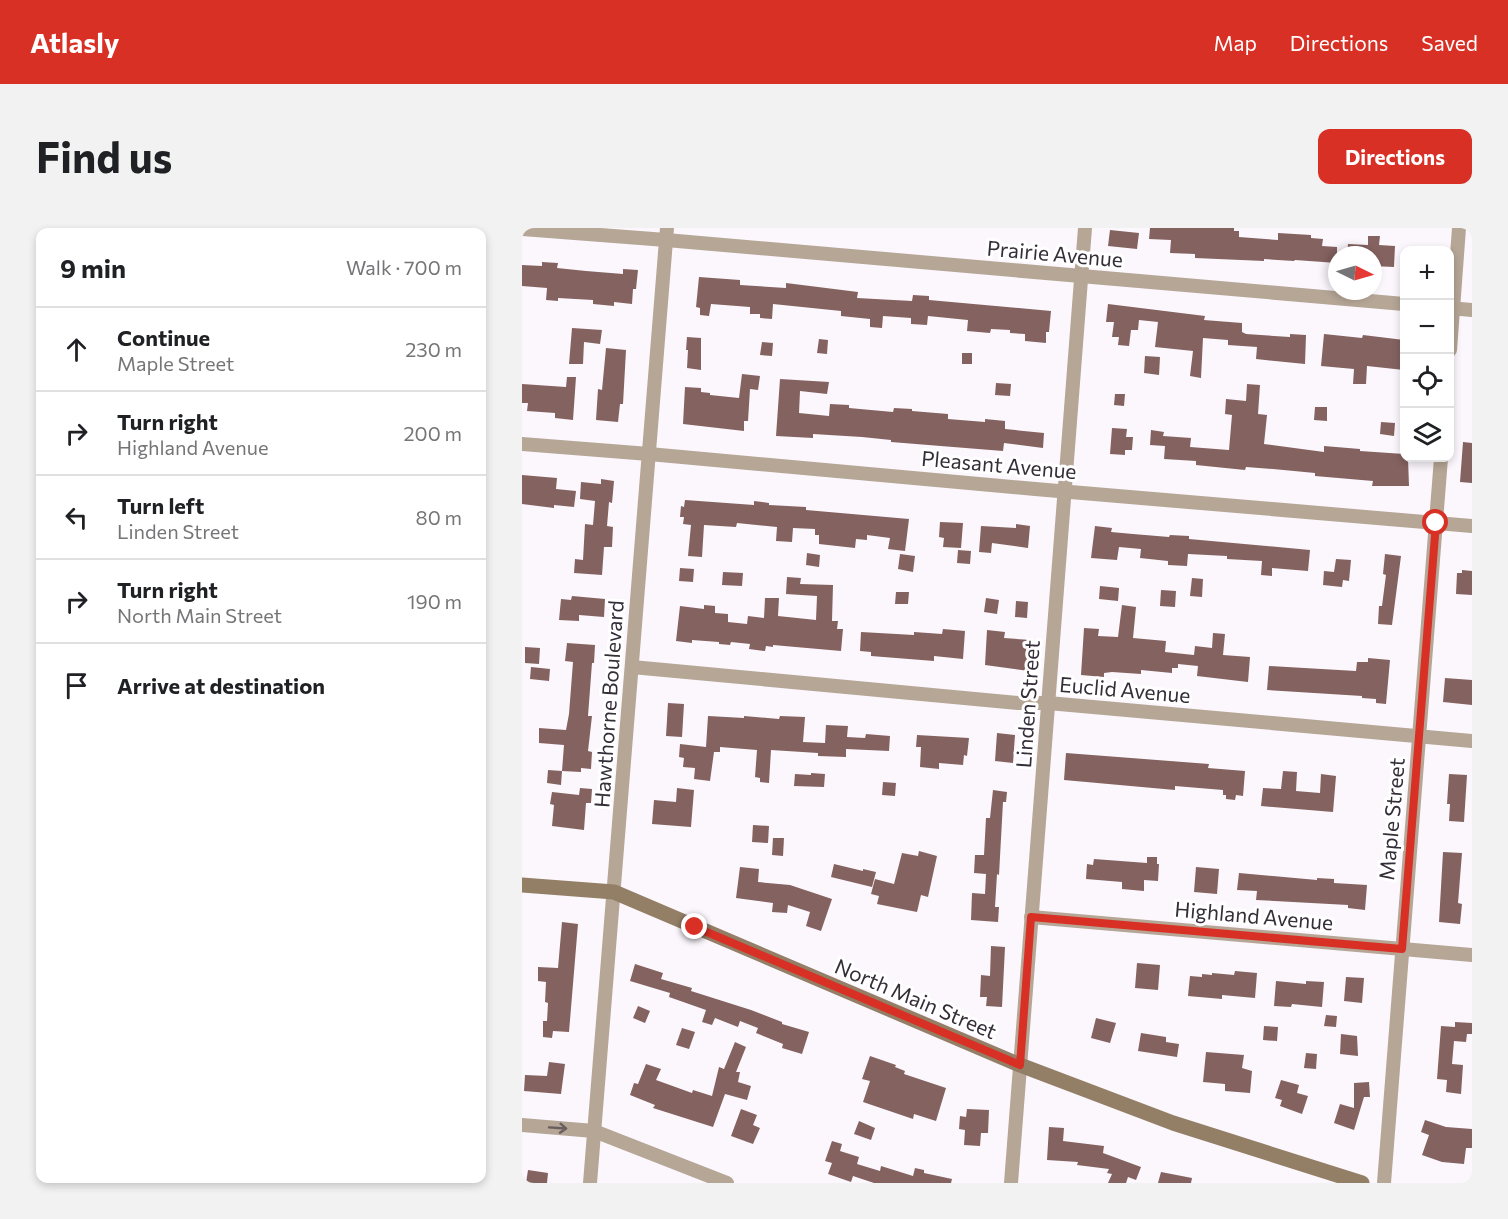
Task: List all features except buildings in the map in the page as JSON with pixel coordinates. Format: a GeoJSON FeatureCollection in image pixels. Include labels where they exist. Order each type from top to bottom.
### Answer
{"type":"FeatureCollection","features":[{"type":"Feature","properties":{"kind":"street","name":"Linden Street"},"geometry":{"type":"LineString","coordinates":[[1011,1183],[1085,228]]}},
{"type":"Feature","properties":{"kind":"street"},"geometry":{"type":"LineString","coordinates":[[1452,300],[1459,228]]}},
{"type":"Feature","properties":{"kind":"street","name":"Prairie Avenue"},"geometry":{"type":"LineString","coordinates":[[522,229],[666,234],[1082,276],[1400,304]]}},
{"type":"Feature","properties":{"kind":"street","name":"Hawthorne Boulevard"},"geometry":{"type":"LineString","coordinates":[[590,1183],[666,234]]}},
{"type":"Feature","properties":{"kind":"street"},"geometry":{"type":"LineString","coordinates":[[1454,308],[1472,310]]}},
{"type":"Feature","properties":{"kind":"street","name":"Pleasant Avenue"},"geometry":{"type":"LineString","coordinates":[[522,444],[1472,526]]}},
{"type":"Feature","properties":{"kind":"street","name":"Maple Street"},"geometry":{"type":"LineString","coordinates":[[1384,1183],[1441,462]]}},
{"type":"Feature","properties":{"kind":"street","name":"Euclid Avenue"},"geometry":{"type":"LineString","coordinates":[[632,667],[1018,703],[1048,703],[1472,741]]}},
{"type":"Feature","properties":{"kind":"street","name":"North Main Street"},"geometry":{"type":"LineString","coordinates":[[522,885],[614,892],[1020,1065],[1176,1124],[1362,1183]]}},
{"type":"Feature","properties":{"kind":"street","name":"Highland Avenue"},"geometry":{"type":"LineString","coordinates":[[1031,917],[1472,956]]}},
{"type":"Feature","properties":{"kind":"street"},"geometry":{"type":"LineString","coordinates":[[522,1125],[594,1131],[727,1183]]}},
{"type":"Feature","properties":{"kind":"route"},"geometry":{"type":"LineString","coordinates":[[695,927],[1020,1065],[1031,917],[1402,949],[1436,523]]}}]}
